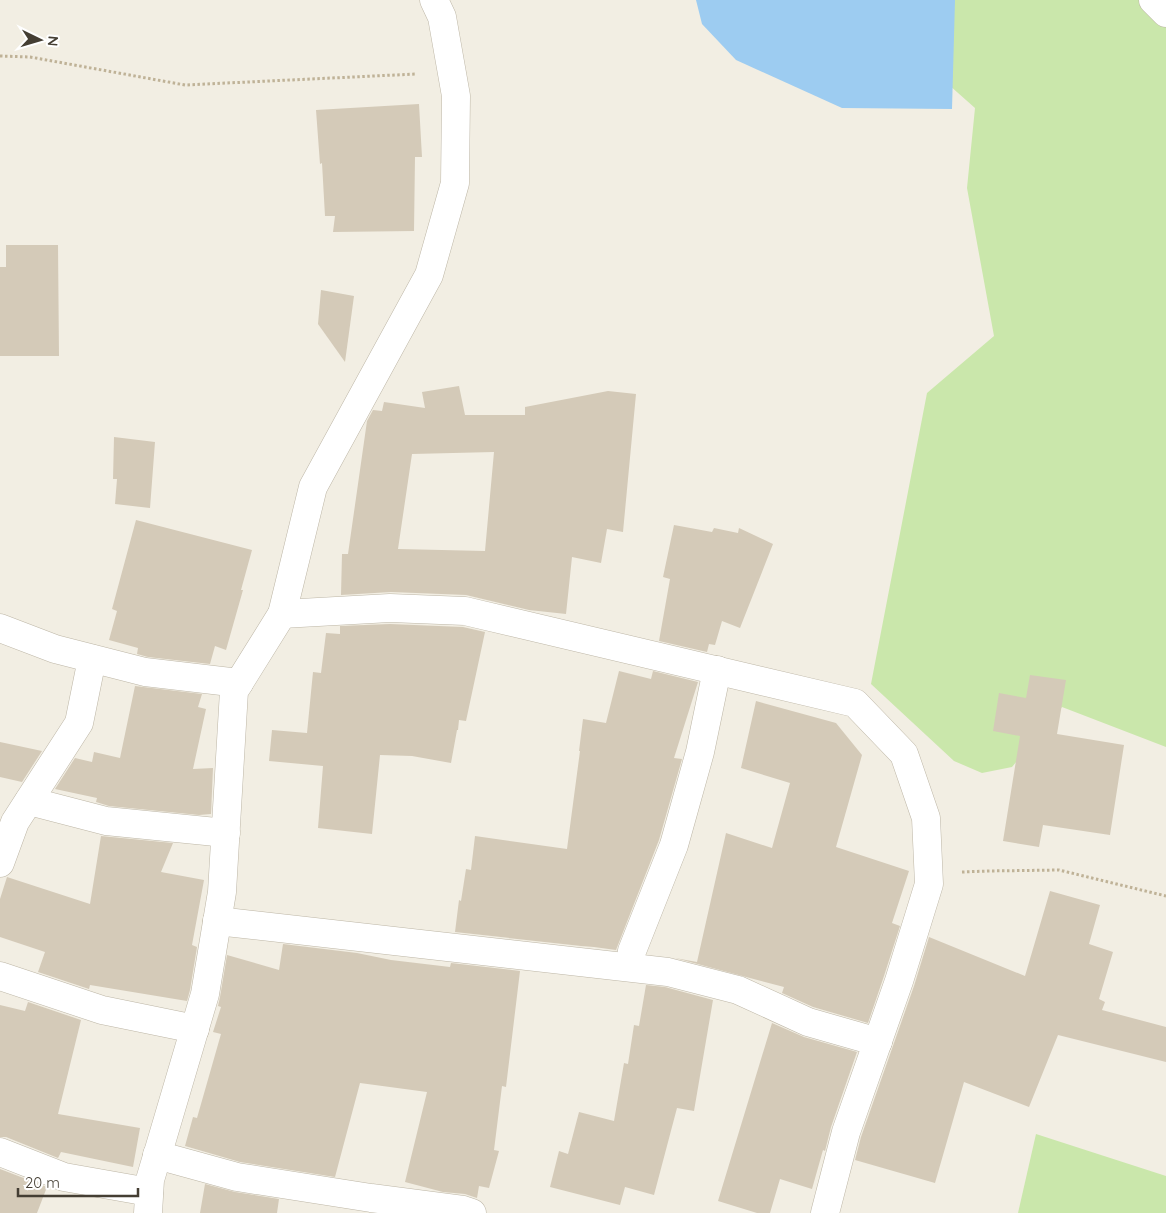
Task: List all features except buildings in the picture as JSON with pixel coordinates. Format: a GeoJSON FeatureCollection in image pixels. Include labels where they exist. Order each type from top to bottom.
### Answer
{"type":"FeatureCollection","features":[{"type":"Feature","properties":{"kind":"street"},"geometry":{"type":"LineString","coordinates":[[0,1152],[64,1177],[149,1202],[150,1180],[205,994],[222,892],[234,691],[282,614],[313,487],[429,275],[455,183],[456,96],[442,17],[434,0]]}},
{"type":"Feature","properties":{"kind":"street"},"geometry":{"type":"LineString","coordinates":[[1154,0],[1166,13]]}},
{"type":"Feature","properties":{"kind":"street"},"geometry":{"type":"LineString","coordinates":[[282,614],[390,608],[465,611],[855,703],[904,754],[926,818],[929,884],[899,981],[846,1132],[825,1213]]}},
{"type":"Feature","properties":{"kind":"street"},"geometry":{"type":"LineString","coordinates":[[0,628],[55,650],[145,672],[239,683]]}},
{"type":"Feature","properties":{"kind":"street"},"geometry":{"type":"LineString","coordinates":[[0,863],[15,822],[79,723],[92,659]]}},
{"type":"Feature","properties":{"kind":"street"},"geometry":{"type":"LineString","coordinates":[[629,967],[632,951],[674,845],[700,752],[717,670]]}},
{"type":"Feature","properties":{"kind":"street"},"geometry":{"type":"LineString","coordinates":[[29,801],[106,821],[226,833]]}},
{"type":"Feature","properties":{"kind":"street"},"geometry":{"type":"LineString","coordinates":[[217,921],[668,972],[738,990],[808,1022],[878,1042]]}},
{"type":"Feature","properties":{"kind":"street"},"geometry":{"type":"LineString","coordinates":[[0,976],[102,1010],[194,1029]]}},
{"type":"Feature","properties":{"kind":"street"},"geometry":{"type":"LineString","coordinates":[[157,1156],[237,1177],[385,1207],[462,1210],[472,1213]]}},
{"type":"Feature","properties":{"kind":"path"},"geometry":{"type":"LineString","coordinates":[[0,56],[30,57],[185,85],[452,72]]}},
{"type":"Feature","properties":{"kind":"path"},"geometry":{"type":"LineString","coordinates":[[928,874],[1059,870],[1166,896]]}},
{"type":"Feature","properties":{"kind":"green space"},"geometry":{"type":"Polygon","coordinates":[[[853,0],[1166,0],[1166,747],[1062,707],[1012,767],[982,773],[954,761],[871,684],[927,393],[994,336],[967,188],[975,108],[853,0]]]}},
{"type":"Feature","properties":{"kind":"green space"},"geometry":{"type":"Polygon","coordinates":[[[1036,1134],[1166,1176],[1166,1213],[1018,1213],[1036,1134]]]}},
{"type":"Feature","properties":{"kind":"water"},"geometry":{"type":"Polygon","coordinates":[[[696,0],[955,0],[952,109],[842,108],[736,60],[702,24],[696,0]]]}}]}
